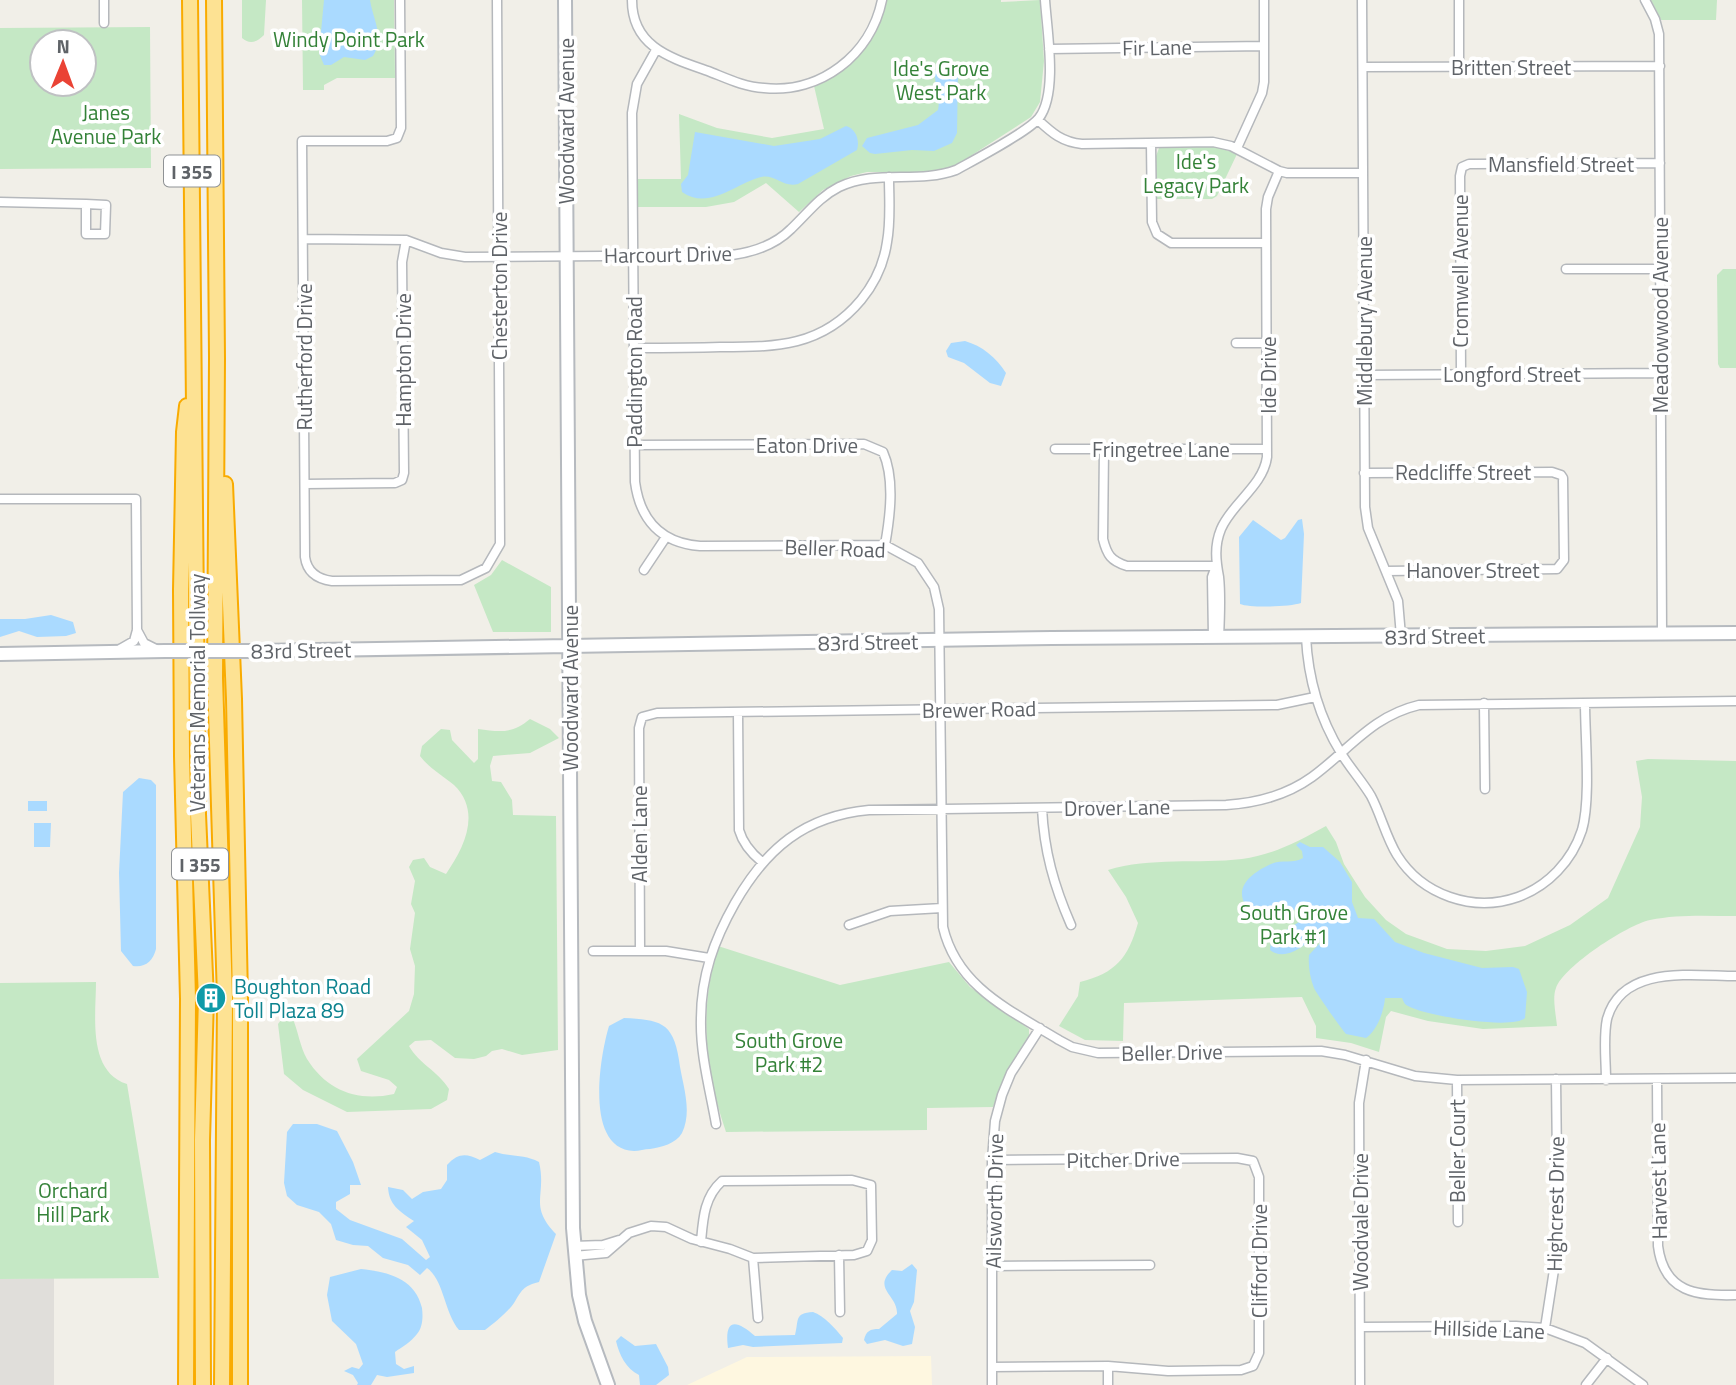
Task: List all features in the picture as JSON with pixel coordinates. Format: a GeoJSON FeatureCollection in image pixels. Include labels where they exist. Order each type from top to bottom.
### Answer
{"type":"FeatureCollection","features":[{"type":"Feature","properties":{"kind":"highway","name":"Veterans Memorial Tollway"},"geometry":{"type":"LineString","coordinates":[[190,0],[198,814],[206,998],[202,1140],[203,1385]]}},
{"type":"Feature","properties":{"kind":"highway","name":"Veterans Memorial Tollway"},"geometry":{"type":"LineString","coordinates":[[214,0],[217,358],[215,678],[225,998],[222,1385]]}},
{"type":"Feature","properties":{"kind":"highway"},"geometry":{"type":"LineString","coordinates":[[186,1383],[188,999],[181,590],[184,432],[193,342]]}},
{"type":"Feature","properties":{"kind":"highway"},"geometry":{"type":"LineString","coordinates":[[217,358],[229,538],[234,713],[240,998],[240,1385]]}},
{"type":"Feature","properties":{"kind":"main road","name":"Woodward Avenue"},"geometry":{"type":"LineString","coordinates":[[565,0],[574,1251],[585,1321],[608,1385]]}},
{"type":"Feature","properties":{"kind":"main road","name":"83rd Street"},"geometry":{"type":"LineString","coordinates":[[0,654],[1216,637],[1736,633]]}},
{"type":"Feature","properties":{"kind":"main road","name":"Woodward Avenue"},"geometry":{"type":"LineString","coordinates":[[605,1371],[616,1385]]}},
{"type":"Feature","properties":{"kind":"street"},"geometry":{"type":"LineString","coordinates":[[104,0],[104,23]]}},
{"type":"Feature","properties":{"kind":"street","name":"Rutherford Drive"},"geometry":{"type":"LineString","coordinates":[[310,571],[305,557],[302,141],[387,141],[397,138],[401,128],[400,0]]}},
{"type":"Feature","properties":{"kind":"street","name":"Chesterton Drive"},"geometry":{"type":"LineString","coordinates":[[310,571],[318,578],[332,581],[454,581],[468,578],[486,568],[498,549],[501,535],[497,0]]}},
{"type":"Feature","properties":{"kind":"street"},"geometry":{"type":"LineString","coordinates":[[632,0],[636,25],[656,50],[741,83],[763,88],[788,88],[807,84],[827,76],[844,64],[870,33],[882,0]]}},
{"type":"Feature","properties":{"kind":"street"},"geometry":{"type":"LineString","coordinates":[[1045,0],[1049,49],[1048,97],[1038,120],[1058,138],[1067,142],[1213,142],[1237,148],[1279,171],[1306,174],[1363,173]]}},
{"type":"Feature","properties":{"kind":"street"},"geometry":{"type":"LineString","coordinates":[[1237,148],[1262,93],[1264,0]]}},
{"type":"Feature","properties":{"kind":"street","name":"Middlebury Avenue"},"geometry":{"type":"LineString","coordinates":[[1362,0],[1365,507],[1368,528],[1398,600],[1401,636]]}},
{"type":"Feature","properties":{"kind":"street"},"geometry":{"type":"LineString","coordinates":[[1459,0],[1459,67]]}},
{"type":"Feature","properties":{"kind":"street","name":"Meadowwood Avenue"},"geometry":{"type":"LineString","coordinates":[[1645,0],[1658,26],[1660,66],[1662,633]]}},
{"type":"Feature","properties":{"kind":"street","name":"Fir Lane"},"geometry":{"type":"LineString","coordinates":[[1049,49],[1264,46]]}},
{"type":"Feature","properties":{"kind":"street","name":"Paddington Road"},"geometry":{"type":"LineString","coordinates":[[656,50],[642,73],[633,101],[634,445],[638,499],[657,532],[666,537]]}},
{"type":"Feature","properties":{"kind":"street","name":"Britten Street"},"geometry":{"type":"LineString","coordinates":[[1363,67],[1660,66]]}},
{"type":"Feature","properties":{"kind":"street","name":"Harcourt Drive"},"geometry":{"type":"LineString","coordinates":[[304,240],[406,240],[452,256],[732,255],[750,252],[773,243],[834,190],[863,179],[930,176],[956,170],[1038,120]]}},
{"type":"Feature","properties":{"kind":"street"},"geometry":{"type":"LineString","coordinates":[[1151,142],[1152,222],[1157,234],[1171,243],[1266,243]]}},
{"type":"Feature","properties":{"kind":"street","name":"Mansfield Street"},"geometry":{"type":"LineString","coordinates":[[1462,167],[1469,164],[1660,163]]}},
{"type":"Feature","properties":{"kind":"street","name":"Cromwell Avenue"},"geometry":{"type":"LineString","coordinates":[[1461,374],[1462,167]]}},
{"type":"Feature","properties":{"kind":"street","name":"Ide Drive"},"geometry":{"type":"LineString","coordinates":[[1216,637],[1219,577],[1216,549],[1221,529],[1264,470],[1267,449],[1266,243],[1268,197],[1279,171]]}},
{"type":"Feature","properties":{"kind":"street"},"geometry":{"type":"LineString","coordinates":[[634,348],[774,347],[808,339],[838,322],[851,312],[866,293],[880,267],[889,229],[889,177]]}},
{"type":"Feature","properties":{"kind":"street"},"geometry":{"type":"LineString","coordinates":[[0,202],[86,204]]}},
{"type":"Feature","properties":{"kind":"street","name":"Hampton Drive"},"geometry":{"type":"LineString","coordinates":[[305,484],[395,483],[402,480],[402,262],[406,240]]}},
{"type":"Feature","properties":{"kind":"street"},"geometry":{"type":"LineString","coordinates":[[1566,269],[1660,269]]}},
{"type":"Feature","properties":{"kind":"street"},"geometry":{"type":"LineString","coordinates":[[1236,343],[1268,343]]}},
{"type":"Feature","properties":{"kind":"street","name":"Longford Street"},"geometry":{"type":"LineString","coordinates":[[1364,375],[1661,373]]}},
{"type":"Feature","properties":{"kind":"street","name":"Eaton Drive"},"geometry":{"type":"LineString","coordinates":[[634,445],[873,446],[883,452],[889,469],[889,519],[885,545]]}},
{"type":"Feature","properties":{"kind":"street","name":"Fringetree Lane"},"geometry":{"type":"LineString","coordinates":[[1055,449],[1267,449]]}},
{"type":"Feature","properties":{"kind":"street"},"geometry":{"type":"LineString","coordinates":[[1104,449],[1103,538],[1106,553],[1114,562],[1126,566],[1216,566]]}},
{"type":"Feature","properties":{"kind":"street","name":"Redcliffe Street"},"geometry":{"type":"LineString","coordinates":[[1364,473],[1552,472],[1561,475],[1564,482],[1564,559],[1560,568]]}},
{"type":"Feature","properties":{"kind":"street"},"geometry":{"type":"LineString","coordinates":[[0,499],[136,499],[137,630],[131,643],[110,652]]}},
{"type":"Feature","properties":{"kind":"street"},"geometry":{"type":"LineString","coordinates":[[644,570],[666,537]]}},
{"type":"Feature","properties":{"kind":"street","name":"Beller Road"},"geometry":{"type":"LineString","coordinates":[[666,537],[700,546],[885,545],[918,563],[931,580],[938,600],[939,642]]}},
{"type":"Feature","properties":{"kind":"street","name":"Hanover Street"},"geometry":{"type":"LineString","coordinates":[[1386,571],[1560,568]]}},
{"type":"Feature","properties":{"kind":"street"},"geometry":{"type":"LineString","coordinates":[[137,630],[144,643],[161,652]]}},
{"type":"Feature","properties":{"kind":"street"},"geometry":{"type":"LineString","coordinates":[[1306,636],[1315,697],[1341,753],[1371,796],[1392,847],[1409,871],[1427,886],[1452,898],[1471,903],[1503,901],[1530,892],[1555,875],[1577,843],[1586,809],[1585,703]]}},
{"type":"Feature","properties":{"kind":"street","name":"Beller Drive"},"geometry":{"type":"LineString","coordinates":[[939,642],[942,908],[943,927],[949,947],[970,981],[1072,1046],[1098,1053],[1331,1052],[1415,1076],[1457,1080],[1736,1078]]}},
{"type":"Feature","properties":{"kind":"street","name":"Brewer Road"},"geometry":{"type":"LineString","coordinates":[[642,717],[657,713],[1277,705],[1315,697]]}},
{"type":"Feature","properties":{"kind":"street","name":"Drover Lane"},"geometry":{"type":"LineString","coordinates":[[716,1124],[700,1021],[709,958],[729,914],[762,862],[803,830],[844,814],[869,810],[1226,805],[1256,802],[1288,791],[1307,780],[1369,728],[1397,711],[1433,703],[1736,701]]}},
{"type":"Feature","properties":{"kind":"street"},"geometry":{"type":"LineString","coordinates":[[1484,703],[1485,789]]}},
{"type":"Feature","properties":{"kind":"street"},"geometry":{"type":"LineString","coordinates":[[738,712],[739,831],[752,855],[762,862]]}},
{"type":"Feature","properties":{"kind":"street","name":"Alden Lane"},"geometry":{"type":"LineString","coordinates":[[640,951],[639,727],[642,717]]}},
{"type":"Feature","properties":{"kind":"street"},"geometry":{"type":"LineString","coordinates":[[1042,808],[1048,864],[1071,925]]}},
{"type":"Feature","properties":{"kind":"street"},"geometry":{"type":"LineString","coordinates":[[849,925],[890,911],[942,908]]}},
{"type":"Feature","properties":{"kind":"street"},"geometry":{"type":"LineString","coordinates":[[593,951],[677,952],[709,958]]}},
{"type":"Feature","properties":{"kind":"street"},"geometry":{"type":"LineString","coordinates":[[1606,1080],[1606,1028],[1610,1012],[1622,993],[1642,981],[1657,977],[1736,976]]}},
{"type":"Feature","properties":{"kind":"street","name":"Ailsworth Drive"},"geometry":{"type":"LineString","coordinates":[[992,1385],[992,1160],[995,1121],[1012,1073],[1040,1028]]}},
{"type":"Feature","properties":{"kind":"street","name":"Woodvale Drive"},"geometry":{"type":"LineString","coordinates":[[1360,1385],[1359,1103],[1366,1060]]}},
{"type":"Feature","properties":{"kind":"street","name":"Harvest Lane"},"geometry":{"type":"LineString","coordinates":[[1657,1079],[1658,1246],[1663,1266],[1672,1280],[1698,1294],[1736,1295]]}},
{"type":"Feature","properties":{"kind":"street","name":"Beller Court"},"geometry":{"type":"LineString","coordinates":[[1457,1080],[1458,1222]]}},
{"type":"Feature","properties":{"kind":"street","name":"Highcrest Drive"},"geometry":{"type":"LineString","coordinates":[[1545,1328],[1558,1244],[1556,1080]]}},
{"type":"Feature","properties":{"kind":"street","name":"Pitcher Drive"},"geometry":{"type":"LineString","coordinates":[[992,1160],[1237,1157],[1254,1161]]}},
{"type":"Feature","properties":{"kind":"street","name":"Clifford Drive"},"geometry":{"type":"LineString","coordinates":[[1108,1366],[1168,1371],[1241,1370],[1257,1363],[1259,1177],[1254,1161]]}},
{"type":"Feature","properties":{"kind":"street"},"geometry":{"type":"LineString","coordinates":[[574,1251],[606,1252],[622,1238],[643,1227],[659,1226],[701,1242],[753,1258],[855,1255],[867,1251],[872,1240],[871,1185],[852,1180],[722,1181],[710,1191],[701,1242]]}},
{"type":"Feature","properties":{"kind":"street"},"geometry":{"type":"LineString","coordinates":[[839,1255],[840,1312]]}},
{"type":"Feature","properties":{"kind":"street"},"geometry":{"type":"LineString","coordinates":[[753,1258],[758,1318]]}},
{"type":"Feature","properties":{"kind":"street"},"geometry":{"type":"LineString","coordinates":[[993,1266],[1150,1265]]}},
{"type":"Feature","properties":{"kind":"street","name":"Hillside Lane"},"geometry":{"type":"LineString","coordinates":[[1361,1327],[1545,1328],[1576,1339],[1643,1385]]}},
{"type":"Feature","properties":{"kind":"street"},"geometry":{"type":"LineString","coordinates":[[1586,1385],[1607,1358]]}},
{"type":"Feature","properties":{"kind":"street"},"geometry":{"type":"LineString","coordinates":[[992,1367],[1108,1366],[1108,1385]]}},
{"type":"Feature","properties":{"kind":"shaded area"},"geometry":{"type":"Polygon","coordinates":[[[54,1278],[54,1385],[0,1385],[0,1279],[54,1278]]]}},
{"type":"Feature","properties":{"kind":"shaded area"},"geometry":{"type":"Polygon","coordinates":[[[931,1356],[932,1385],[687,1385],[747,1357],[931,1356]]]}},
{"type":"Feature","properties":{"kind":"green space"},"geometry":{"type":"Polygon","coordinates":[[[242,0],[266,0],[264,35],[253,42],[242,38],[242,0]]]}},
{"type":"Feature","properties":{"kind":"green space","name":"Windy Point Park"},"geometry":{"type":"Polygon","coordinates":[[[302,0],[394,0],[395,78],[337,78],[324,85],[324,90],[303,90],[302,0]]]}},
{"type":"Feature","properties":{"kind":"green space","name":"Ide's Grove West Park"},"geometry":{"type":"Polygon","coordinates":[[[887,0],[1040,0],[1044,61],[1040,102],[1031,117],[955,166],[934,172],[867,172],[851,176],[823,190],[799,212],[766,183],[734,202],[706,207],[637,207],[637,179],[681,179],[679,114],[717,128],[772,138],[824,129],[814,86],[840,71],[861,52],[876,28],[887,0]]]}},
{"type":"Feature","properties":{"kind":"green space"},"geometry":{"type":"Polygon","coordinates":[[[1651,0],[1717,0],[1716,20],[1661,20],[1651,0]]]}},
{"type":"Feature","properties":{"kind":"green space","name":"Janes Avenue Park"},"geometry":{"type":"Polygon","coordinates":[[[150,27],[151,168],[0,169],[0,28],[150,27]]]}},
{"type":"Feature","properties":{"kind":"green space","name":"Ide's Legacy Park"},"geometry":{"type":"Polygon","coordinates":[[[1215,146],[1237,154],[1217,196],[1212,199],[1155,199],[1155,159],[1159,148],[1215,146]]]}},
{"type":"Feature","properties":{"kind":"green space"},"geometry":{"type":"Polygon","coordinates":[[[1723,269],[1736,269],[1736,368],[1720,368],[1718,364],[1717,275],[1723,269]]]}},
{"type":"Feature","properties":{"kind":"green space"},"geometry":{"type":"Polygon","coordinates":[[[502,560],[551,587],[551,632],[493,632],[474,585],[491,575],[502,560]]]}},
{"type":"Feature","properties":{"kind":"green space"},"geometry":{"type":"Polygon","coordinates":[[[530,719],[550,729],[559,738],[530,753],[493,756],[490,766],[492,781],[501,782],[512,800],[513,815],[556,816],[558,1050],[522,1055],[502,1049],[474,1059],[455,1058],[431,1040],[415,1041],[409,1046],[413,1052],[449,1089],[447,1100],[431,1109],[347,1112],[303,1090],[284,1074],[278,1024],[284,1016],[292,1017],[307,1059],[324,1079],[344,1092],[356,1095],[394,1094],[397,1087],[389,1080],[361,1071],[357,1059],[409,1011],[414,994],[415,966],[410,949],[415,913],[411,904],[415,881],[409,867],[413,860],[424,858],[430,867],[446,874],[464,842],[469,818],[462,796],[454,785],[420,756],[422,746],[441,729],[450,730],[452,740],[474,763],[478,759],[478,729],[505,731],[530,719]]]}},
{"type":"Feature","properties":{"kind":"green space","name":"South Grove Park #1"},"geometry":{"type":"Polygon","coordinates":[[[1636,761],[1736,761],[1736,916],[1661,918],[1640,923],[1612,938],[1583,958],[1561,979],[1554,997],[1557,1026],[1483,1029],[1428,1021],[1391,1011],[1386,1017],[1379,1052],[1351,1043],[1316,1038],[1316,1026],[1302,997],[1124,1003],[1123,1041],[1085,1040],[1059,1026],[1078,996],[1080,982],[1103,974],[1119,962],[1130,946],[1138,923],[1126,897],[1108,870],[1140,863],[1253,857],[1286,847],[1326,826],[1336,842],[1344,864],[1365,897],[1386,920],[1406,934],[1447,949],[1486,951],[1525,946],[1570,925],[1608,898],[1640,827],[1642,797],[1636,761]]]}},
{"type":"Feature","properties":{"kind":"green space","name":"South Grove Park #2"},"geometry":{"type":"Polygon","coordinates":[[[718,946],[840,985],[949,962],[970,987],[1029,1029],[1029,1036],[1007,1071],[993,1107],[927,1108],[927,1130],[726,1132],[709,1062],[706,1017],[718,946]]]}},
{"type":"Feature","properties":{"kind":"green space","name":"Orchard Hill Park"},"geometry":{"type":"Polygon","coordinates":[[[96,982],[96,1040],[105,1067],[114,1077],[127,1084],[159,1278],[0,1279],[0,983],[96,982]]]}},
{"type":"Feature","properties":{"kind":"water"},"geometry":{"type":"Polygon","coordinates":[[[324,0],[370,0],[378,35],[373,56],[365,60],[344,57],[331,65],[324,65],[319,53],[324,0]]]}},
{"type":"Feature","properties":{"kind":"water"},"geometry":{"type":"Polygon","coordinates":[[[949,62],[954,62],[958,72],[957,133],[952,143],[934,151],[912,150],[875,154],[862,146],[867,138],[918,125],[938,110],[935,71],[949,62]]]}},
{"type":"Feature","properties":{"kind":"water"},"geometry":{"type":"Polygon","coordinates":[[[846,126],[856,135],[857,150],[798,184],[761,177],[722,194],[702,199],[682,192],[681,184],[688,175],[695,132],[774,146],[820,139],[846,126]]]}},
{"type":"Feature","properties":{"kind":"water"},"geometry":{"type":"Polygon","coordinates":[[[965,341],[983,349],[1002,367],[1006,373],[1001,386],[990,383],[964,363],[948,357],[946,351],[951,343],[965,341]]]}},
{"type":"Feature","properties":{"kind":"water"},"geometry":{"type":"Polygon","coordinates":[[[1302,519],[1304,534],[1301,603],[1270,606],[1240,604],[1239,537],[1253,520],[1281,540],[1298,520],[1302,519]]]}},
{"type":"Feature","properties":{"kind":"water"},"geometry":{"type":"Polygon","coordinates":[[[51,615],[73,622],[76,633],[37,637],[19,631],[0,637],[0,619],[51,615]]]}},
{"type":"Feature","properties":{"kind":"water"},"geometry":{"type":"Polygon","coordinates":[[[139,778],[151,780],[156,785],[156,949],[148,963],[133,966],[121,951],[119,873],[123,792],[139,778]]]}},
{"type":"Feature","properties":{"kind":"water"},"geometry":{"type":"Polygon","coordinates":[[[28,801],[47,801],[47,811],[28,811],[28,801]]]}},
{"type":"Feature","properties":{"kind":"water"},"geometry":{"type":"Polygon","coordinates":[[[34,823],[51,823],[50,847],[34,847],[34,823]]]}},
{"type":"Feature","properties":{"kind":"water"},"geometry":{"type":"Polygon","coordinates":[[[1300,842],[1310,847],[1323,847],[1340,862],[1352,882],[1352,902],[1358,918],[1374,919],[1395,942],[1424,953],[1482,968],[1519,969],[1527,992],[1525,1018],[1504,1023],[1468,1020],[1417,1010],[1406,1004],[1402,998],[1385,998],[1379,1020],[1370,1035],[1366,1038],[1346,1034],[1315,991],[1311,980],[1309,955],[1320,940],[1313,938],[1287,954],[1270,950],[1271,941],[1304,918],[1304,913],[1301,910],[1256,910],[1248,907],[1243,900],[1243,888],[1255,873],[1275,863],[1303,858],[1302,851],[1296,845],[1300,842]]]}},
{"type":"Feature","properties":{"kind":"water"},"geometry":{"type":"Polygon","coordinates":[[[624,1018],[655,1022],[668,1030],[673,1037],[686,1097],[687,1115],[679,1137],[663,1146],[634,1151],[618,1146],[608,1135],[602,1118],[599,1099],[605,1040],[609,1026],[624,1018]]]}},
{"type":"Feature","properties":{"kind":"water"},"geometry":{"type":"Polygon","coordinates":[[[293,1124],[317,1124],[337,1131],[353,1162],[361,1185],[350,1185],[350,1194],[336,1202],[336,1209],[350,1220],[402,1239],[426,1260],[430,1257],[422,1240],[406,1227],[414,1221],[399,1211],[393,1203],[388,1187],[403,1190],[412,1199],[423,1192],[441,1189],[447,1180],[447,1165],[462,1155],[480,1160],[495,1152],[539,1162],[540,1207],[556,1234],[539,1282],[524,1289],[508,1310],[485,1330],[459,1330],[437,1280],[427,1268],[420,1275],[408,1265],[383,1258],[368,1246],[336,1240],[331,1224],[319,1212],[297,1205],[287,1196],[284,1183],[287,1132],[293,1124]]]}},
{"type":"Feature","properties":{"kind":"water"},"geometry":{"type":"Polygon","coordinates":[[[912,1264],[917,1270],[914,1302],[910,1311],[915,1327],[912,1344],[903,1346],[885,1340],[867,1344],[864,1340],[867,1333],[879,1329],[897,1314],[884,1282],[892,1270],[902,1271],[912,1264]]]}},
{"type":"Feature","properties":{"kind":"water"},"geometry":{"type":"Polygon","coordinates":[[[361,1269],[399,1278],[407,1283],[418,1298],[422,1308],[420,1328],[412,1339],[395,1352],[396,1364],[404,1369],[414,1366],[414,1373],[387,1377],[377,1375],[371,1385],[357,1385],[353,1375],[344,1371],[352,1367],[359,1369],[363,1364],[356,1344],[332,1321],[327,1295],[330,1277],[361,1269]]]}},
{"type":"Feature","properties":{"kind":"water"},"geometry":{"type":"Polygon","coordinates":[[[813,1312],[833,1326],[843,1338],[842,1343],[753,1347],[743,1345],[728,1348],[728,1331],[733,1324],[742,1326],[755,1336],[795,1335],[800,1316],[813,1312]]]}},
{"type":"Feature","properties":{"kind":"water"},"geometry":{"type":"Polygon","coordinates":[[[621,1336],[635,1346],[656,1344],[668,1367],[669,1375],[656,1385],[640,1385],[639,1375],[627,1365],[619,1351],[616,1341],[621,1336]]]}},
{"type":"Feature","properties":{"kind":"place","name":"Boughton Road Toll Plaza 89"},"geometry":{"type":"Point","coordinates":[211,998]}}]}
